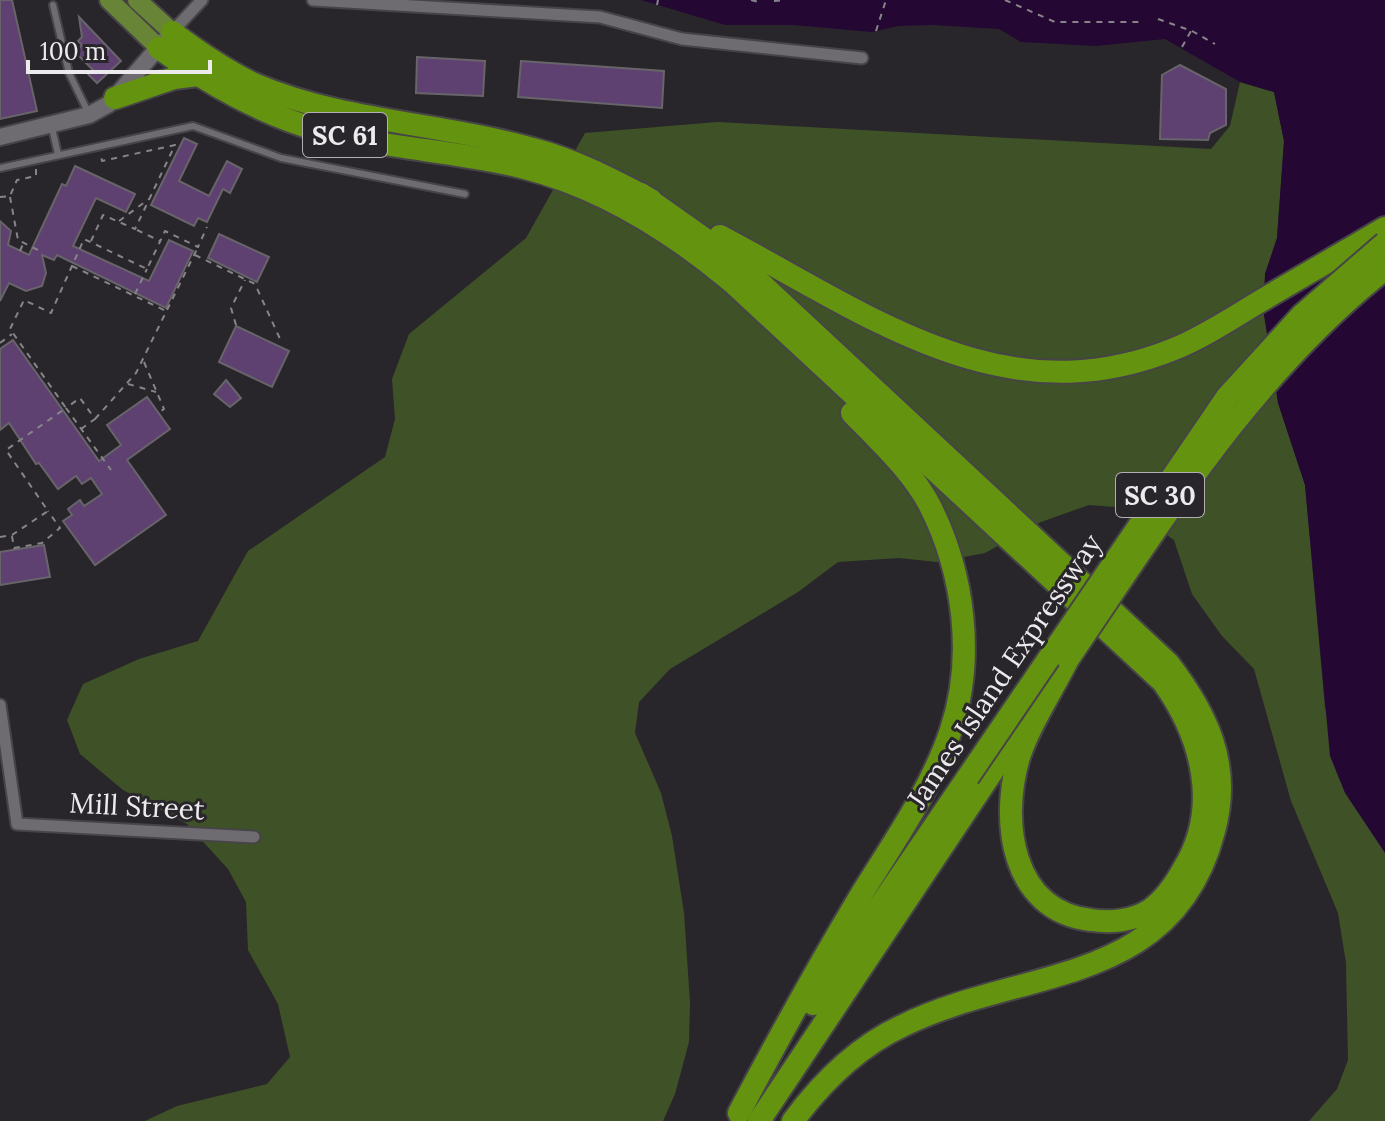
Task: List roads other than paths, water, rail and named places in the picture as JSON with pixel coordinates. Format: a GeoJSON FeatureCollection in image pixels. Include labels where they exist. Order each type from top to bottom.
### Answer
{"type":"FeatureCollection","features":[{"type":"Feature","properties":{"kind":"highway","name":"SC 61"},"geometry":{"type":"LineString","coordinates":[[165,40],[198,75],[269,113],[322,131],[552,165],[685,243],[732,282]]}},
{"type":"Feature","properties":{"kind":"highway","name":"SC 61"},"geometry":{"type":"LineString","coordinates":[[165,40],[201,54],[253,83],[300,100],[552,165],[641,194]]}},
{"type":"Feature","properties":{"kind":"highway"},"geometry":{"type":"LineString","coordinates":[[115,98],[174,78],[198,75]]}},
{"type":"Feature","properties":{"kind":"highway"},"geometry":{"type":"LineString","coordinates":[[641,194],[916,341],[954,356],[1024,371],[1087,370],[1173,350],[1385,228]]}},
{"type":"Feature","properties":{"kind":"highway"},"geometry":{"type":"LineString","coordinates":[[641,194],[740,264],[1168,663],[1204,716],[1222,773],[1221,806],[1200,875],[1176,910],[1153,933],[1119,955],[1082,969],[952,1007],[903,1025],[873,1042],[834,1073],[793,1121]]}},
{"type":"Feature","properties":{"kind":"highway","name":"James Island Expressway"},"geometry":{"type":"LineString","coordinates":[[743,1118],[1209,420],[1292,325],[1385,243]]}},
{"type":"Feature","properties":{"kind":"highway","name":"James Island Expressway"},"geometry":{"type":"LineString","coordinates":[[743,1118],[1068,659],[1206,458],[1261,386],[1323,322],[1385,269]]}},
{"type":"Feature","properties":{"kind":"highway"},"geometry":{"type":"LineString","coordinates":[[732,282],[1163,682],[1179,704],[1192,728],[1200,760],[1205,785],[1204,818],[1192,856],[1175,885],[1149,910],[1121,921],[1078,919],[1049,906],[1024,878],[1016,861],[1011,809],[1020,754],[1068,659]]}},
{"type":"Feature","properties":{"kind":"highway"},"geometry":{"type":"LineString","coordinates":[[732,282],[886,448],[929,504],[958,582],[963,636],[962,687],[951,731],[931,776],[821,962],[743,1118]]}},
{"type":"Feature","properties":{"kind":"main road","name":"SC 61"},"geometry":{"type":"LineString","coordinates":[[109,0],[165,40]]}},
{"type":"Feature","properties":{"kind":"main road","name":"SC 61"},"geometry":{"type":"LineString","coordinates":[[137,0],[165,40]]}},
{"type":"Feature","properties":{"kind":"street"},"geometry":{"type":"LineString","coordinates":[[0,137],[89,115],[115,98],[202,0]]}},
{"type":"Feature","properties":{"kind":"street"},"geometry":{"type":"LineString","coordinates":[[313,0],[600,17],[682,39],[862,58]]}},
{"type":"Feature","properties":{"kind":"street","name":"Mill Street"},"geometry":{"type":"LineString","coordinates":[[0,705],[17,824],[254,837]]}},
{"type":"Feature","properties":{"kind":"lane"},"geometry":{"type":"LineString","coordinates":[[53,5],[69,73],[89,115]]}},
{"type":"Feature","properties":{"kind":"lane"},"geometry":{"type":"LineString","coordinates":[[51,124],[58,154]]}},
{"type":"Feature","properties":{"kind":"lane"},"geometry":{"type":"LineString","coordinates":[[0,168],[193,126],[281,158],[465,194]]}}]}
